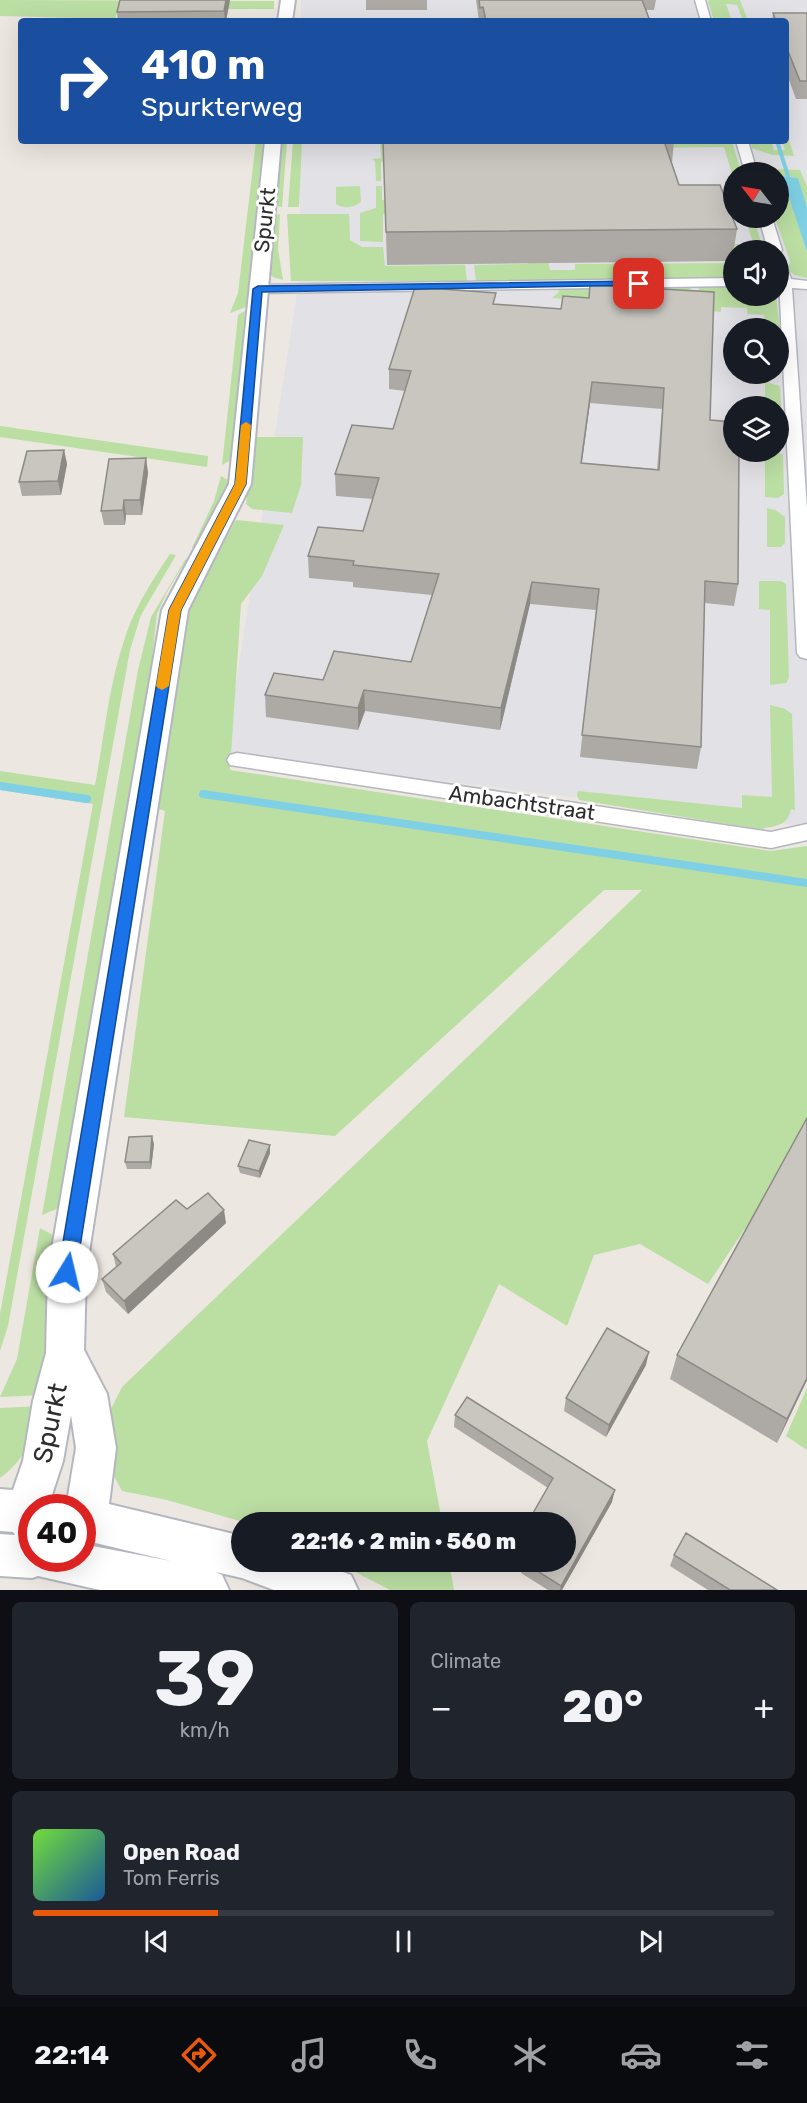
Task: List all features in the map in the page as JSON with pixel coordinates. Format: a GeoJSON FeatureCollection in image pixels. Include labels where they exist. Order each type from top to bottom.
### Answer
{"type":"FeatureCollection","features":[{"type":"Feature","properties":{"kind":"street"},"geometry":{"type":"LineString","coordinates":[[285,18],[288,0]]}},
{"type":"Feature","properties":{"kind":"street"},"geometry":{"type":"LineString","coordinates":[[700,0],[705,18]]}},
{"type":"Feature","properties":{"kind":"street","name":"Spurkt"},"geometry":{"type":"LineString","coordinates":[[30,1494],[43,1461],[53,1401],[65,1353],[67,1272],[175,610],[240,484],[273,144]]}},
{"type":"Feature","properties":{"kind":"street"},"geometry":{"type":"LineString","coordinates":[[743,144],[748,162]]}},
{"type":"Feature","properties":{"kind":"street"},"geometry":{"type":"LineString","coordinates":[[258,289],[723,282]]}},
{"type":"Feature","properties":{"kind":"street"},"geometry":{"type":"LineString","coordinates":[[789,284],[807,285]]}},
{"type":"Feature","properties":{"kind":"street"},"geometry":{"type":"LineString","coordinates":[[784,306],[807,653]]}},
{"type":"Feature","properties":{"kind":"street","name":"Ambachtstraat"},"geometry":{"type":"LineString","coordinates":[[237,760],[771,840],[807,832]]}},
{"type":"Feature","properties":{"kind":"street","name":"Spurkt"},"geometry":{"type":"LineString","coordinates":[[65,1353],[87,1394],[96,1448],[88,1494]]}},
{"type":"Feature","properties":{"kind":"street"},"geometry":{"type":"LineString","coordinates":[[96,1523],[231,1554]]}},
{"type":"Feature","properties":{"kind":"street"},"geometry":{"type":"LineString","coordinates":[[0,1555],[18,1556]]}},
{"type":"Feature","properties":{"kind":"street"},"geometry":{"type":"LineString","coordinates":[[96,1568],[207,1590]]}},
{"type":"Feature","properties":{"kind":"street"},"geometry":{"type":"LineString","coordinates":[[284,1572],[336,1590]]}},
{"type":"Feature","properties":{"kind":"shaded area"},"geometry":{"type":"Polygon","coordinates":[[[301,0],[807,0],[807,827],[225,753],[299,281],[292,280],[300,213],[300,144],[789,144],[789,18],[301,18],[301,0]]]}},
{"type":"Feature","properties":{"kind":"green space"},"geometry":{"type":"Polygon","coordinates":[[[0,0],[274,1],[274,9],[118,10],[115,18],[0,16],[0,0]]]}},
{"type":"Feature","properties":{"kind":"green space"},"geometry":{"type":"Polygon","coordinates":[[[740,0],[747,18],[742,18],[737,5],[726,4],[731,18],[713,18],[708,1],[740,0]]]}},
{"type":"Feature","properties":{"kind":"green space"},"geometry":{"type":"Polygon","coordinates":[[[789,140],[794,156],[772,155],[752,148],[751,144],[772,144],[774,150],[785,150],[783,144],[789,144],[789,140]]]}},
{"type":"Feature","properties":{"kind":"green space"},"geometry":{"type":"Polygon","coordinates":[[[256,144],[263,144],[246,307],[230,313],[238,293],[256,144]]]}},
{"type":"Feature","properties":{"kind":"green space"},"geometry":{"type":"Polygon","coordinates":[[[279,144],[287,144],[282,207],[274,206],[279,144]]]}},
{"type":"Feature","properties":{"kind":"green space"},"geometry":{"type":"Polygon","coordinates":[[[293,144],[302,144],[299,207],[288,207],[293,144]]]}},
{"type":"Feature","properties":{"kind":"green space"},"geometry":{"type":"Polygon","coordinates":[[[380,144],[733,144],[738,162],[728,162],[724,147],[629,148],[381,162],[381,181],[376,181],[375,161],[372,159],[381,158],[380,144]]]}},
{"type":"Feature","properties":{"kind":"green space"},"geometry":{"type":"Polygon","coordinates":[[[789,170],[800,170],[807,187],[807,207],[798,178],[789,177],[789,170]]]}},
{"type":"Feature","properties":{"kind":"green space"},"geometry":{"type":"Polygon","coordinates":[[[360,186],[361,202],[348,207],[336,204],[336,187],[360,186]]]}},
{"type":"Feature","properties":{"kind":"green space"},"geometry":{"type":"Polygon","coordinates":[[[376,186],[382,186],[382,200],[419,200],[416,213],[383,214],[383,242],[360,241],[360,213],[376,208],[376,186]]]}},
{"type":"Feature","properties":{"kind":"green space"},"geometry":{"type":"Polygon","coordinates":[[[789,195],[807,252],[807,278],[794,275],[789,270],[789,240],[783,240],[778,228],[789,228],[789,195]]]}},
{"type":"Feature","properties":{"kind":"green space"},"geometry":{"type":"Polygon","coordinates":[[[280,214],[278,249],[283,280],[273,277],[268,272],[274,216],[280,214]]]}},
{"type":"Feature","properties":{"kind":"green space"},"geometry":{"type":"Polygon","coordinates":[[[287,214],[349,214],[350,240],[362,247],[383,247],[385,266],[465,265],[467,281],[291,281],[287,214]]]}},
{"type":"Feature","properties":{"kind":"green space"},"geometry":{"type":"Polygon","coordinates":[[[749,228],[757,228],[760,240],[752,240],[749,228]]]}},
{"type":"Feature","properties":{"kind":"green space"},"geometry":{"type":"Polygon","coordinates":[[[527,252],[546,253],[550,270],[575,270],[575,264],[723,263],[723,278],[476,281],[474,265],[528,264],[527,252]]]}},
{"type":"Feature","properties":{"kind":"green space"},"geometry":{"type":"Polygon","coordinates":[[[723,286],[723,306],[777,306],[779,318],[764,318],[764,315],[747,314],[747,308],[721,307],[721,312],[552,298],[559,292],[557,288],[690,287],[691,290],[699,290],[698,287],[723,286]]]}},
{"type":"Feature","properties":{"kind":"green space"},"geometry":{"type":"Polygon","coordinates":[[[245,311],[231,460],[222,465],[238,315],[245,311]]]}},
{"type":"Feature","properties":{"kind":"green space"},"geometry":{"type":"Polygon","coordinates":[[[765,384],[780,386],[781,396],[765,396],[765,384]]]}},
{"type":"Feature","properties":{"kind":"green space"},"geometry":{"type":"Polygon","coordinates":[[[0,426],[208,456],[207,467],[0,437],[0,426]]]}},
{"type":"Feature","properties":{"kind":"green space"},"geometry":{"type":"Polygon","coordinates":[[[254,437],[303,437],[301,485],[292,513],[252,509],[246,504],[254,437]]]}},
{"type":"Feature","properties":{"kind":"green space"},"geometry":{"type":"Polygon","coordinates":[[[765,462],[783,462],[784,494],[778,498],[765,497],[765,462]]]}},
{"type":"Feature","properties":{"kind":"green space"},"geometry":{"type":"Polygon","coordinates":[[[221,476],[229,481],[225,493],[195,548],[192,548],[214,501],[221,476]]]}},
{"type":"Feature","properties":{"kind":"green space"},"geometry":{"type":"Polygon","coordinates":[[[767,508],[785,517],[785,543],[781,547],[767,547],[767,508]]]}},
{"type":"Feature","properties":{"kind":"green space"},"geometry":{"type":"Polygon","coordinates":[[[236,520],[284,525],[262,576],[241,604],[230,770],[771,851],[807,846],[807,1151],[799,1148],[708,1284],[640,1244],[594,1255],[567,1326],[499,1284],[427,1441],[440,1512],[231,1512],[231,1519],[167,1500],[122,1491],[102,1453],[108,1415],[122,1387],[642,890],[604,890],[335,1136],[124,1117],[165,811],[153,807],[190,599],[236,520]]]}},
{"type":"Feature","properties":{"kind":"green space"},"geometry":{"type":"Polygon","coordinates":[[[170,554],[176,555],[141,615],[130,650],[8,1326],[0,1351],[0,1314],[93,804],[0,790],[0,771],[95,785],[114,679],[127,632],[143,598],[170,554]]]}},
{"type":"Feature","properties":{"kind":"green space"},"geometry":{"type":"Polygon","coordinates":[[[187,559],[157,614],[152,659],[59,1208],[42,1215],[138,670],[151,617],[187,559]]]}},
{"type":"Feature","properties":{"kind":"green space"},"geometry":{"type":"Polygon","coordinates":[[[759,581],[781,581],[786,584],[789,678],[786,683],[770,685],[770,610],[759,609],[759,581]]]}},
{"type":"Feature","properties":{"kind":"green space"},"geometry":{"type":"Polygon","coordinates":[[[770,705],[785,709],[792,714],[795,810],[791,809],[785,822],[781,824],[764,828],[764,830],[579,800],[578,791],[742,808],[742,795],[772,797],[770,705]]]}},
{"type":"Feature","properties":{"kind":"green space"},"geometry":{"type":"Polygon","coordinates":[[[40,1228],[55,1236],[47,1306],[43,1395],[0,1397],[17,1359],[40,1228]]]}},
{"type":"Feature","properties":{"kind":"green space"},"geometry":{"type":"Polygon","coordinates":[[[807,1388],[807,1450],[786,1436],[807,1388]]]}},
{"type":"Feature","properties":{"kind":"green space"},"geometry":{"type":"Polygon","coordinates":[[[43,1406],[23,1455],[0,1478],[0,1408],[43,1406]]]}},
{"type":"Feature","properties":{"kind":"green space"},"geometry":{"type":"Polygon","coordinates":[[[355,1572],[451,1572],[454,1590],[390,1590],[355,1572]]]}},
{"type":"Feature","properties":{"kind":"water"},"geometry":{"type":"Polygon","coordinates":[[[789,177],[798,178],[807,207],[807,252],[789,197],[789,177]]]}},
{"type":"Feature","properties":{"kind":"building"},"geometry":{"type":"Polygon","coordinates":[[[120,0],[226,0],[224,11],[117,12],[120,0]]]}},
{"type":"Feature","properties":{"kind":"building"},"geometry":{"type":"Polygon","coordinates":[[[479,0],[642,0],[649,18],[485,18],[483,7],[480,8],[479,0]]]}},
{"type":"Feature","properties":{"kind":"building"},"geometry":{"type":"Polygon","coordinates":[[[773,13],[807,13],[807,81],[800,81],[789,54],[789,18],[775,18],[773,13]]]}},
{"type":"Feature","properties":{"kind":"building"},"geometry":{"type":"Polygon","coordinates":[[[383,144],[665,144],[679,185],[720,185],[723,193],[723,228],[737,229],[386,232],[383,144]]]}},
{"type":"Feature","properties":{"kind":"building"},"geometry":{"type":"Polygon","coordinates":[[[590,285],[714,292],[710,420],[723,421],[723,462],[739,462],[738,584],[705,581],[701,747],[582,735],[599,589],[532,582],[501,708],[364,690],[358,708],[265,695],[274,673],[323,680],[334,651],[411,662],[439,574],[353,565],[354,561],[308,556],[318,527],[363,531],[379,478],[335,474],[352,425],[393,429],[411,371],[389,369],[415,287],[496,293],[493,304],[561,309],[563,296],[589,298],[590,285]],[[592,382],[581,463],[659,470],[664,388],[592,382]]]}},
{"type":"Feature","properties":{"kind":"building"},"geometry":{"type":"Polygon","coordinates":[[[64,450],[58,481],[19,482],[27,451],[64,450]]]}},
{"type":"Feature","properties":{"kind":"building"},"geometry":{"type":"Polygon","coordinates":[[[146,458],[140,500],[124,500],[123,510],[101,511],[109,459],[146,458]]]}},
{"type":"Feature","properties":{"kind":"building"},"geometry":{"type":"Polygon","coordinates":[[[807,1118],[807,1378],[787,1419],[677,1355],[807,1118]]]}},
{"type":"Feature","properties":{"kind":"building"},"geometry":{"type":"Polygon","coordinates":[[[152,1136],[150,1162],[125,1162],[129,1137],[152,1136]]]}},
{"type":"Feature","properties":{"kind":"building"},"geometry":{"type":"Polygon","coordinates":[[[249,1140],[270,1145],[259,1171],[238,1166],[249,1140]]]}},
{"type":"Feature","properties":{"kind":"building"},"geometry":{"type":"Polygon","coordinates":[[[208,1193],[224,1210],[124,1301],[102,1279],[121,1263],[113,1254],[176,1200],[187,1209],[208,1193]]]}},
{"type":"Feature","properties":{"kind":"building"},"geometry":{"type":"Polygon","coordinates":[[[607,1328],[649,1352],[609,1425],[566,1398],[607,1328]]]}},
{"type":"Feature","properties":{"kind":"building"},"geometry":{"type":"Polygon","coordinates":[[[467,1397],[615,1490],[576,1559],[576,1512],[534,1512],[553,1478],[455,1415],[467,1397]]]}},
{"type":"Feature","properties":{"kind":"building"},"geometry":{"type":"Polygon","coordinates":[[[686,1533],[777,1590],[730,1590],[674,1555],[686,1533]]]}},
{"type":"Feature","properties":{"kind":"building"},"geometry":{"type":"Polygon","coordinates":[[[539,1572],[569,1572],[561,1586],[539,1572]]]}},
{"type":"Feature","properties":{"kind":"waterway"},"geometry":{"type":"LineString","coordinates":[[778,144],[784,162]]}},
{"type":"Feature","properties":{"kind":"waterway"},"geometry":{"type":"LineString","coordinates":[[0,786],[87,799]]}},
{"type":"Feature","properties":{"kind":"waterway"},"geometry":{"type":"LineString","coordinates":[[203,794],[807,883]]}},
{"type":"Feature","properties":{"kind":"slow traffic"},"geometry":{"type":"LineString","coordinates":[[162,686],[175,610],[236,496],[240,484],[246,425]]}},
{"type":"Feature","properties":{"kind":"route"},"geometry":{"type":"LineString","coordinates":[[67,1272],[175,610],[236,496],[240,484],[258,289],[639,284]]}}]}
